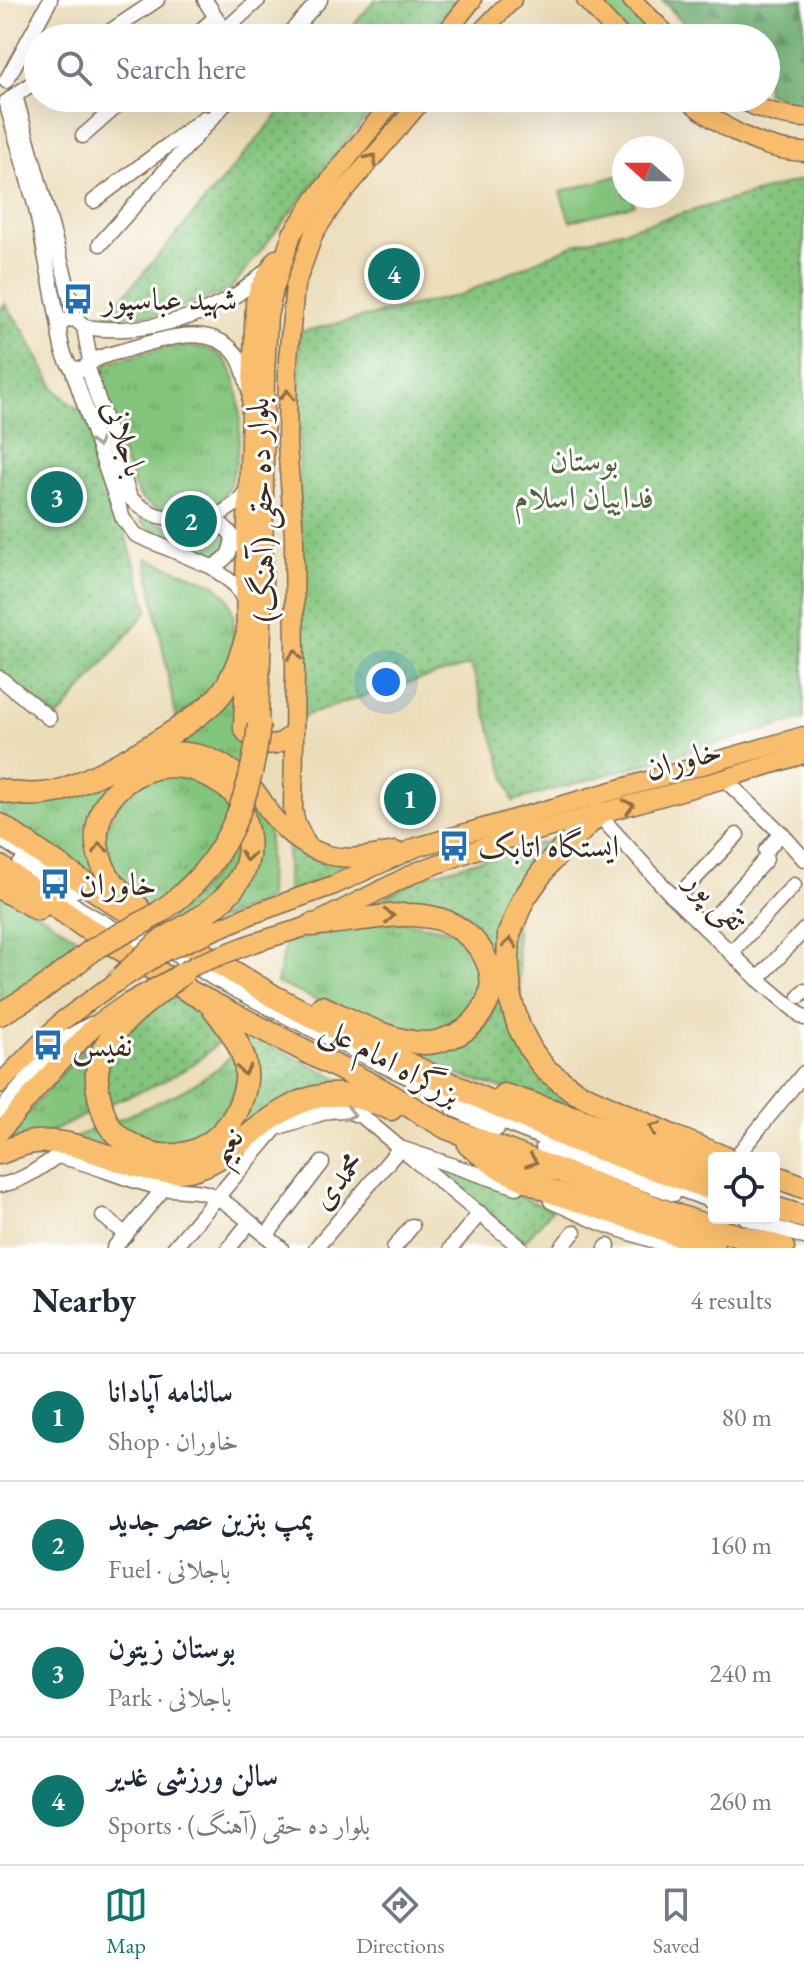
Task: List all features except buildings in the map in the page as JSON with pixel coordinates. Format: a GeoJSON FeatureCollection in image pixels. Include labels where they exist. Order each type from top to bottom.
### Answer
{"type":"FeatureCollection","features":[{"type":"Feature","properties":{"kind":"highway"},"geometry":{"type":"LineString","coordinates":[[0,790],[34,795],[77,785],[202,713],[221,695],[237,668],[246,639]]}},
{"type":"Feature","properties":{"kind":"highway"},"geometry":{"type":"LineString","coordinates":[[0,1014],[38,992],[96,948],[161,912],[189,889],[211,864],[236,822],[253,770],[259,724]]}},
{"type":"Feature","properties":{"kind":"highway"},"geometry":{"type":"LineString","coordinates":[[122,977],[158,943],[206,914],[233,891],[248,858],[248,839],[237,796],[212,777],[193,769],[166,765],[144,770],[115,791],[108,800],[97,841],[104,870],[111,880],[162,929]]}},
{"type":"Feature","properties":{"kind":"highway"},"geometry":{"type":"LineString","coordinates":[[598,814],[548,864],[523,900],[509,934],[510,998],[519,1027],[545,1069],[575,1092],[674,1137],[724,1152]]}},
{"type":"Feature","properties":{"kind":"highway","name":"بزرگراه امام علی"},"geometry":{"type":"LineString","coordinates":[[0,825],[115,904],[273,996],[433,1076],[574,1140],[708,1188]]}},
{"type":"Feature","properties":{"kind":"highway","name":"بزرگراه امام علی"},"geometry":{"type":"LineString","coordinates":[[0,867],[85,927],[209,1002],[380,1089],[447,1128],[678,1216],[783,1248]]}},
{"type":"Feature","properties":{"kind":"highway"},"geometry":{"type":"LineString","coordinates":[[0,888],[37,908],[85,927]]}},
{"type":"Feature","properties":{"kind":"highway"},"geometry":{"type":"LineString","coordinates":[[232,971],[277,986],[389,1035],[414,1042],[438,1042],[457,1036],[473,1025],[486,1007],[492,991],[492,975],[482,951],[473,939],[447,922],[402,914],[312,925]]}},
{"type":"Feature","properties":{"kind":"highway"},"geometry":{"type":"LineString","coordinates":[[183,973],[131,1008],[103,1049],[96,1077],[109,1125],[125,1141],[139,1149],[155,1154],[180,1155],[206,1146],[223,1133],[239,1108],[245,1090],[244,1058],[230,1031],[209,1002]]}},
{"type":"Feature","properties":{"kind":"highway"},"geometry":{"type":"LineString","coordinates":[[433,1076],[488,1089],[708,1168]]}},
{"type":"Feature","properties":{"kind":"highway"},"geometry":{"type":"LineString","coordinates":[[0,1153],[36,1142],[69,1144],[154,1170],[188,1170],[218,1158],[306,1098],[341,1094],[359,1097],[447,1128],[498,1167],[552,1192],[713,1248]]}},
{"type":"Feature","properties":{"kind":"highway"},"geometry":{"type":"LineString","coordinates":[[780,1178],[804,1187]]}},
{"type":"Feature","properties":{"kind":"highway"},"geometry":{"type":"LineString","coordinates":[[780,1192],[804,1198]]}},
{"type":"Feature","properties":{"kind":"highway"},"geometry":{"type":"LineString","coordinates":[[780,1210],[804,1217]]}},
{"type":"Feature","properties":{"kind":"main road"},"geometry":{"type":"LineString","coordinates":[[453,24],[472,0]]}},
{"type":"Feature","properties":{"kind":"main road"},"geometry":{"type":"LineString","coordinates":[[488,24],[512,0]]}},
{"type":"Feature","properties":{"kind":"main road"},"geometry":{"type":"LineString","coordinates":[[490,24],[522,0]]}},
{"type":"Feature","properties":{"kind":"main road"},"geometry":{"type":"LineString","coordinates":[[570,0],[605,24]]}},
{"type":"Feature","properties":{"kind":"main road"},"geometry":{"type":"LineString","coordinates":[[586,0],[608,24]]}},
{"type":"Feature","properties":{"kind":"main road"},"geometry":{"type":"LineString","coordinates":[[632,0],[657,24]]}},
{"type":"Feature","properties":{"kind":"main road"},"geometry":{"type":"LineString","coordinates":[[645,0],[662,24]]}},
{"type":"Feature","properties":{"kind":"main road","name":"بلوار ده حقی (آهنگ)"},"geometry":{"type":"LineString","coordinates":[[259,724],[268,316],[290,240],[317,197],[384,112]]}},
{"type":"Feature","properties":{"kind":"main road","name":"بلوار ده حقی (آهنگ)"},"geometry":{"type":"LineString","coordinates":[[308,847],[293,810],[294,535],[287,444],[288,359],[295,286],[314,233],[334,203],[412,112]]}},
{"type":"Feature","properties":{"kind":"main road"},"geometry":{"type":"LineString","coordinates":[[706,112],[760,144],[804,152]]}},
{"type":"Feature","properties":{"kind":"main road"},"geometry":{"type":"LineString","coordinates":[[771,112],[804,118]]}},
{"type":"Feature","properties":{"kind":"main road"},"geometry":{"type":"LineString","coordinates":[[290,240],[271,267],[255,302],[244,733],[266,744],[282,742],[293,733]]}},
{"type":"Feature","properties":{"kind":"main road","name":"خاوران"},"geometry":{"type":"LineString","coordinates":[[0,1084],[62,1021],[122,977],[164,952],[250,915],[334,885],[417,847],[804,736]]}},
{"type":"Feature","properties":{"kind":"main road"},"geometry":{"type":"LineString","coordinates":[[126,759],[173,750],[212,758],[258,794],[288,834],[324,854],[362,858],[417,847]]}},
{"type":"Feature","properties":{"kind":"main road","name":"خاوران"},"geometry":{"type":"LineString","coordinates":[[183,973],[216,956],[312,925],[416,872],[494,843],[802,759]]}},
{"type":"Feature","properties":{"kind":"main road"},"geometry":{"type":"LineString","coordinates":[[0,1132],[93,1027],[131,1008]]}},
{"type":"Feature","properties":{"kind":"street"},"geometry":{"type":"LineString","coordinates":[[35,24],[50,0]]}},
{"type":"Feature","properties":{"kind":"street"},"geometry":{"type":"LineString","coordinates":[[121,24],[157,0]]}},
{"type":"Feature","properties":{"kind":"street"},"geometry":{"type":"LineString","coordinates":[[205,0],[221,24]]}},
{"type":"Feature","properties":{"kind":"street"},"geometry":{"type":"LineString","coordinates":[[236,24],[258,0]]}},
{"type":"Feature","properties":{"kind":"street"},"geometry":{"type":"LineString","coordinates":[[298,24],[320,0]]}},
{"type":"Feature","properties":{"kind":"street"},"geometry":{"type":"LineString","coordinates":[[208,24],[216,17]]}},
{"type":"Feature","properties":{"kind":"street"},"geometry":{"type":"LineString","coordinates":[[8,100],[3,75],[24,41]]}},
{"type":"Feature","properties":{"kind":"street","name":"باجلانی"},"geometry":{"type":"LineString","coordinates":[[8,100],[36,208],[66,362],[72,368],[123,519],[136,535],[212,567],[235,585],[245,602]]}},
{"type":"Feature","properties":{"kind":"street","name":"باجلانی"},"geometry":{"type":"LineString","coordinates":[[8,100],[65,276],[130,498],[144,510],[164,517],[213,519]]}},
{"type":"Feature","properties":{"kind":"street"},"geometry":{"type":"LineString","coordinates":[[83,136],[110,112]]}},
{"type":"Feature","properties":{"kind":"street"},"geometry":{"type":"LineString","coordinates":[[94,201],[212,112]]}},
{"type":"Feature","properties":{"kind":"street"},"geometry":{"type":"LineString","coordinates":[[100,244],[218,112]]}},
{"type":"Feature","properties":{"kind":"street"},"geometry":{"type":"LineString","coordinates":[[0,138],[20,153]]}},
{"type":"Feature","properties":{"kind":"street"},"geometry":{"type":"LineString","coordinates":[[59,325],[67,320],[111,331],[152,326],[187,317],[221,304],[271,267]]}},
{"type":"Feature","properties":{"kind":"street"},"geometry":{"type":"LineString","coordinates":[[72,368],[84,369],[88,363],[139,346],[198,334],[212,337],[236,353],[251,396]]}},
{"type":"Feature","properties":{"kind":"street"},"geometry":{"type":"LineString","coordinates":[[212,567],[226,559],[233,537],[226,527],[213,519],[237,503],[248,489]]}},
{"type":"Feature","properties":{"kind":"street"},"geometry":{"type":"LineString","coordinates":[[0,678],[49,718]]}},
{"type":"Feature","properties":{"kind":"street"},"geometry":{"type":"LineString","coordinates":[[724,779],[804,859]]}},
{"type":"Feature","properties":{"kind":"street","name":"تقی پور"},"geometry":{"type":"LineString","coordinates":[[598,814],[675,899],[758,979],[804,1018]]}},
{"type":"Feature","properties":{"kind":"street"},"geometry":{"type":"LineString","coordinates":[[705,928],[781,833]]}},
{"type":"Feature","properties":{"kind":"street"},"geometry":{"type":"LineString","coordinates":[[675,899],[737,835]]}},
{"type":"Feature","properties":{"kind":"street"},"geometry":{"type":"LineString","coordinates":[[0,838],[150,938],[259,1003],[517,1128],[708,1203]]}},
{"type":"Feature","properties":{"kind":"street"},"geometry":{"type":"LineString","coordinates":[[0,850],[80,909],[246,1006],[478,1121],[536,1145],[708,1203]]}},
{"type":"Feature","properties":{"kind":"street"},"geometry":{"type":"LineString","coordinates":[[731,953],[794,885]]}},
{"type":"Feature","properties":{"kind":"street"},"geometry":{"type":"LineString","coordinates":[[758,979],[804,930]]}},
{"type":"Feature","properties":{"kind":"street"},"geometry":{"type":"LineString","coordinates":[[0,1111],[59,1042],[131,1008]]}},
{"type":"Feature","properties":{"kind":"street"},"geometry":{"type":"LineString","coordinates":[[59,1042],[62,1021]]}},
{"type":"Feature","properties":{"kind":"street"},"geometry":{"type":"LineString","coordinates":[[737,1152],[804,1073]]}},
{"type":"Feature","properties":{"kind":"street","name":"نعیم"},"geometry":{"type":"LineString","coordinates":[[174,1248],[276,1128],[329,1111],[344,1110],[363,1117],[400,1148]]}},
{"type":"Feature","properties":{"kind":"street"},"geometry":{"type":"LineString","coordinates":[[400,1148],[520,1248]]}},
{"type":"Feature","properties":{"kind":"street"},"geometry":{"type":"LineString","coordinates":[[400,1148],[507,1182],[603,1224],[676,1248]]}},
{"type":"Feature","properties":{"kind":"street","name":"محمدی"},"geometry":{"type":"LineString","coordinates":[[316,1248],[400,1148]]}},
{"type":"Feature","properties":{"kind":"street"},"geometry":{"type":"LineString","coordinates":[[0,1185],[10,1184],[34,1172],[57,1156],[75,1159],[164,1188],[189,1189],[216,1197],[281,1248]]}},
{"type":"Feature","properties":{"kind":"street"},"geometry":{"type":"LineString","coordinates":[[266,1236],[322,1163]]}},
{"type":"Feature","properties":{"kind":"street"},"geometry":{"type":"LineString","coordinates":[[114,1248],[164,1188]]}},
{"type":"Feature","properties":{"kind":"street"},"geometry":{"type":"LineString","coordinates":[[451,1248],[480,1213]]}},
{"type":"Feature","properties":{"kind":"street"},"geometry":{"type":"LineString","coordinates":[[103,1216],[126,1235]]}},
{"type":"Feature","properties":{"kind":"street"},"geometry":{"type":"LineString","coordinates":[[780,1221],[804,1229]]}},
{"type":"Feature","properties":{"kind":"street"},"geometry":{"type":"LineString","coordinates":[[229,1248],[249,1223]]}},
{"type":"Feature","properties":{"kind":"street"},"geometry":{"type":"LineString","coordinates":[[764,1224],[804,1237]]}},
{"type":"Feature","properties":{"kind":"street"},"geometry":{"type":"LineString","coordinates":[[394,1248],[412,1226]]}},
{"type":"Feature","properties":{"kind":"street"},"geometry":{"type":"LineString","coordinates":[[561,1248],[574,1232]]}},
{"type":"Feature","properties":{"kind":"green space"},"geometry":{"type":"Polygon","coordinates":[[[375,0],[456,0],[438,24],[354,24],[375,0]]]}},
{"type":"Feature","properties":{"kind":"green space"},"geometry":{"type":"Polygon","coordinates":[[[596,0],[623,0],[642,24],[619,24],[596,0]]]}},
{"type":"Feature","properties":{"kind":"green space"},"geometry":{"type":"Polygon","coordinates":[[[662,0],[804,0],[804,103],[780,98],[780,24],[684,24],[662,0]]]}},
{"type":"Feature","properties":{"kind":"green space"},"geometry":{"type":"Polygon","coordinates":[[[280,112],[370,112],[229,291],[156,315],[105,316],[280,112]]]}},
{"type":"Feature","properties":{"kind":"green space"},"geometry":{"type":"Polygon","coordinates":[[[612,177],[612,208],[622,208],[570,221],[560,192],[612,177]]]}},
{"type":"Feature","properties":{"kind":"green space","name":"بوستان فداییان اسلام"},"geometry":{"type":"Polygon","coordinates":[[[804,179],[804,719],[513,801],[471,665],[298,718],[300,332],[460,295],[575,244],[804,179]]]}},
{"type":"Feature","properties":{"kind":"green space"},"geometry":{"type":"Polygon","coordinates":[[[5,304],[24,331],[55,389],[86,414],[148,610],[58,718],[0,672],[0,310],[5,304]]]}},
{"type":"Feature","properties":{"kind":"green space"},"geometry":{"type":"Polygon","coordinates":[[[174,346],[211,350],[224,359],[232,373],[240,410],[238,449],[227,490],[220,504],[191,512],[161,510],[137,493],[118,443],[100,378],[107,362],[174,346]]]}},
{"type":"Feature","properties":{"kind":"green space"},"geometry":{"type":"Polygon","coordinates":[[[137,512],[173,528],[210,525],[230,534],[223,555],[213,559],[169,542],[142,523],[137,512]]]}},
{"type":"Feature","properties":{"kind":"green space"},"geometry":{"type":"Polygon","coordinates":[[[146,558],[214,584],[227,596],[234,616],[233,653],[211,693],[176,719],[146,558]]]}},
{"type":"Feature","properties":{"kind":"green space"},"geometry":{"type":"Polygon","coordinates":[[[240,673],[237,741],[251,743],[245,775],[170,745],[240,673]]]}},
{"type":"Feature","properties":{"kind":"green space"},"geometry":{"type":"Polygon","coordinates":[[[179,762],[99,811],[123,898],[0,814],[0,796],[120,769],[179,762]]]}},
{"type":"Feature","properties":{"kind":"green space"},"geometry":{"type":"Polygon","coordinates":[[[180,771],[237,803],[207,858],[148,912],[117,882],[102,837],[126,787],[180,771]]]}},
{"type":"Feature","properties":{"kind":"green space"},"geometry":{"type":"Polygon","coordinates":[[[255,802],[269,829],[268,899],[167,942],[219,909],[255,802]]]}},
{"type":"Feature","properties":{"kind":"green space"},"geometry":{"type":"Polygon","coordinates":[[[243,828],[245,840],[228,890],[108,970],[201,889],[231,850],[243,828]]]}},
{"type":"Feature","properties":{"kind":"green space"},"geometry":{"type":"Polygon","coordinates":[[[558,838],[514,910],[525,1050],[667,1138],[461,1076],[347,1023],[471,1038],[483,1028],[495,1008],[499,965],[497,956],[476,928],[460,918],[426,907],[396,903],[349,917],[424,876],[558,838]]]}},
{"type":"Feature","properties":{"kind":"green space"},"geometry":{"type":"Polygon","coordinates":[[[287,841],[292,845],[390,855],[287,893],[287,841]]]}},
{"type":"Feature","properties":{"kind":"green space"},"geometry":{"type":"Polygon","coordinates":[[[0,892],[90,946],[0,1009],[0,892]]]}},
{"type":"Feature","properties":{"kind":"green space"},"geometry":{"type":"Polygon","coordinates":[[[392,920],[457,931],[485,970],[475,1013],[436,1037],[368,1022],[277,983],[285,943],[392,920]]]}},
{"type":"Feature","properties":{"kind":"green space"},"geometry":{"type":"Polygon","coordinates":[[[170,993],[231,1030],[183,1070],[106,1105],[106,1050],[170,993]]]}},
{"type":"Feature","properties":{"kind":"green space"},"geometry":{"type":"Polygon","coordinates":[[[109,1027],[98,1108],[52,1132],[0,1144],[90,1042],[109,1027]]]}},
{"type":"Feature","properties":{"kind":"green space"},"geometry":{"type":"Polygon","coordinates":[[[247,1035],[385,1103],[341,1089],[312,1092],[277,1108],[211,1156],[185,1165],[142,1163],[71,1140],[104,1123],[122,1145],[144,1157],[168,1161],[192,1156],[214,1145],[233,1128],[245,1105],[250,1073],[241,1041],[247,1035]]]}},
{"type":"Feature","properties":{"kind":"green space"},"geometry":{"type":"Polygon","coordinates":[[[237,1050],[242,1068],[219,1131],[165,1152],[113,1122],[185,1090],[218,1068],[237,1050]]]}},
{"type":"Feature","properties":{"kind":"green space"},"geometry":{"type":"Polygon","coordinates":[[[456,1169],[552,1210],[525,1241],[446,1179],[456,1169]]]}},
{"type":"Feature","properties":{"kind":"place","name":"سالن ورزشی غدیر"},"geometry":{"type":"Point","coordinates":[394,274]}},
{"type":"Feature","properties":{"kind":"place","name":"شهید عباسپور"},"geometry":{"type":"Point","coordinates":[78,299]}},
{"type":"Feature","properties":{"kind":"place","name":"بوستان زیتون"},"geometry":{"type":"Point","coordinates":[57,497]}},
{"type":"Feature","properties":{"kind":"place","name":"پمپ بنزین عصر جدید"},"geometry":{"type":"Point","coordinates":[191,521]}},
{"type":"Feature","properties":{"kind":"place","name":"سالنامه آپادانا"},"geometry":{"type":"Point","coordinates":[410,799]}},
{"type":"Feature","properties":{"kind":"place","name":"ایستگاه اتابک"},"geometry":{"type":"Point","coordinates":[454,846]}},
{"type":"Feature","properties":{"kind":"place","name":"خاوران"},"geometry":{"type":"Point","coordinates":[55,884]}},
{"type":"Feature","properties":{"kind":"place","name":"نفیس"},"geometry":{"type":"Point","coordinates":[48,1045]}}]}
